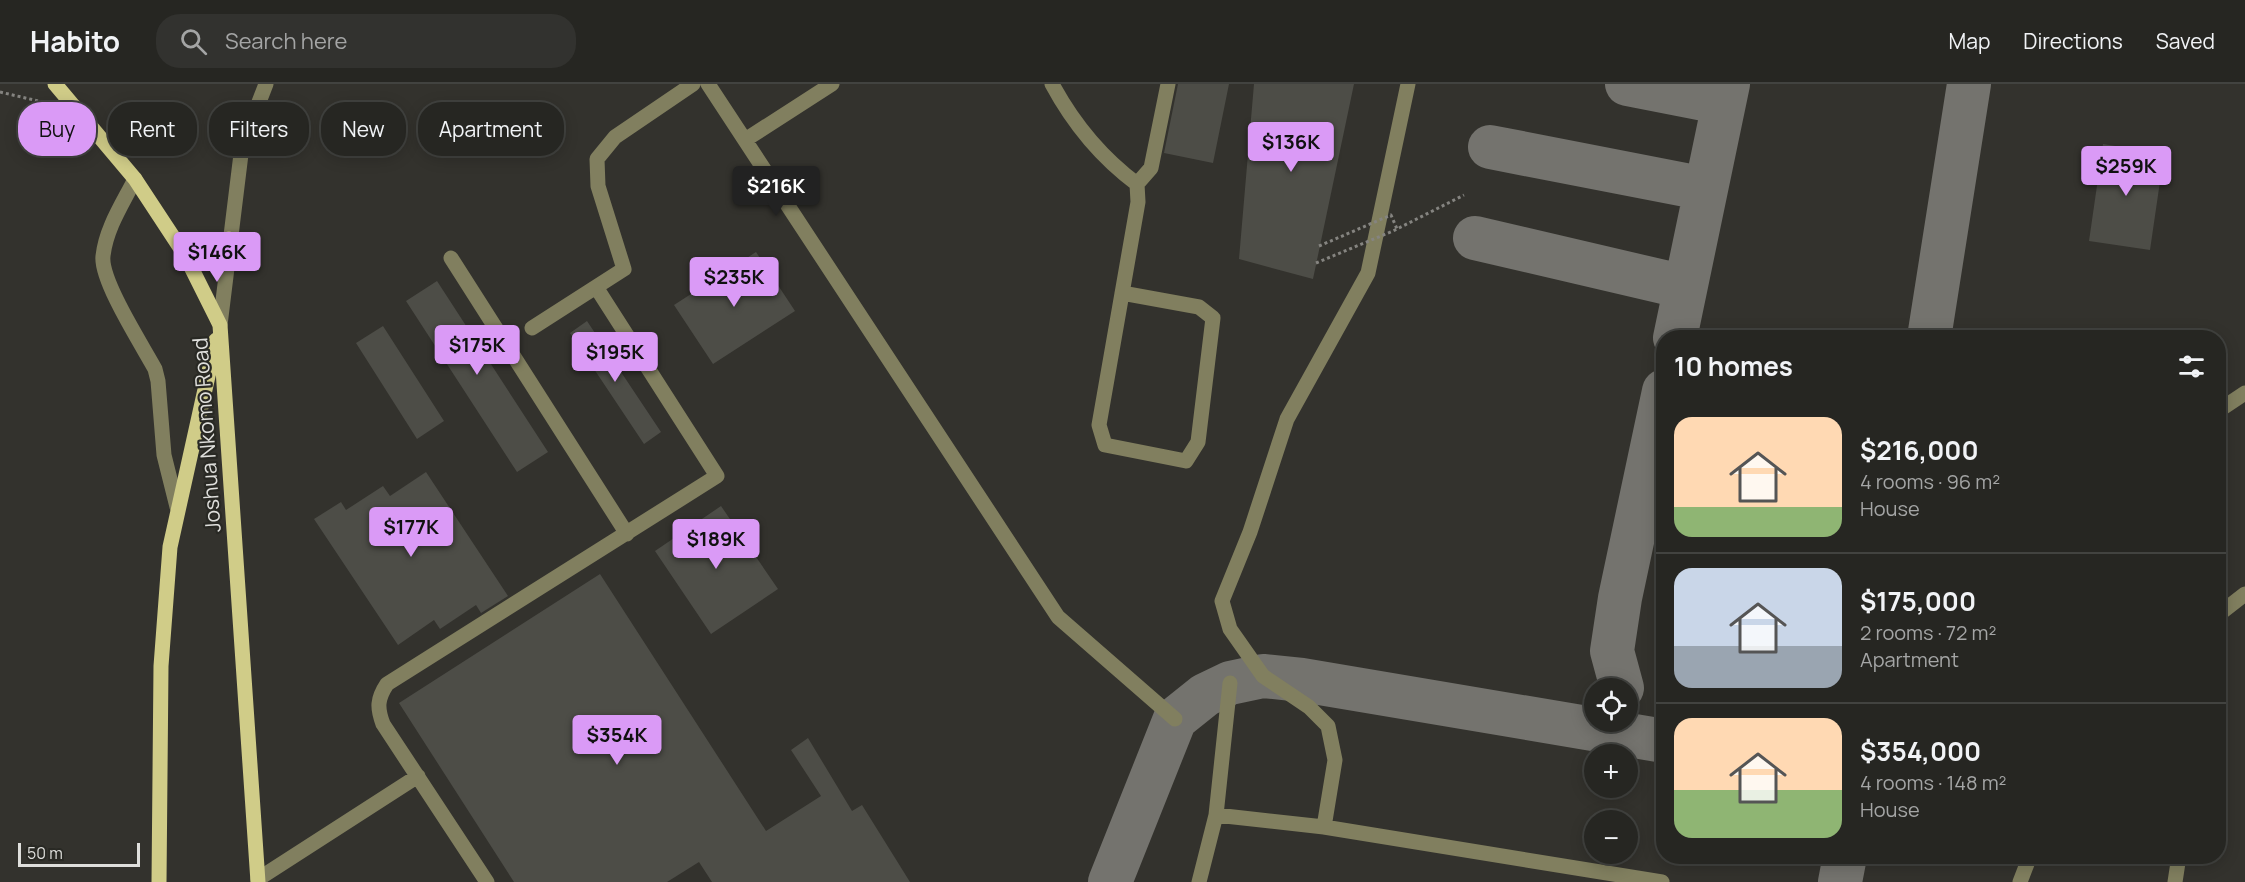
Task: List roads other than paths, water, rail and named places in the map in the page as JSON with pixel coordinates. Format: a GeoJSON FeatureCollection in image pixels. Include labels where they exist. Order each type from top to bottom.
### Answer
{"type":"FeatureCollection","features":[{"type":"Feature","properties":{"kind":"main road"},"geometry":{"type":"LineString","coordinates":[[56,84],[135,179],[185,255],[220,326]]}},
{"type":"Feature","properties":{"kind":"main road"},"geometry":{"type":"LineString","coordinates":[[185,255],[208,252],[229,239]]}},
{"type":"Feature","properties":{"kind":"main road","name":"Joshua Nkomo Road"},"geometry":{"type":"LineString","coordinates":[[159,882],[163,607],[177,507],[220,326]]}},
{"type":"Feature","properties":{"kind":"main road","name":"Joshua Nkomo Road"},"geometry":{"type":"LineString","coordinates":[[220,326],[258,880]]}},
{"type":"Feature","properties":{"kind":"street"},"geometry":{"type":"LineString","coordinates":[[220,326],[229,239],[244,139],[266,84]]}},
{"type":"Feature","properties":{"kind":"street"},"geometry":{"type":"LineString","coordinates":[[532,328],[624,269],[598,186],[597,159],[615,137],[693,84]]}},
{"type":"Feature","properties":{"kind":"street"},"geometry":{"type":"LineString","coordinates":[[708,84],[1058,617],[1175,719]]}},
{"type":"Feature","properties":{"kind":"street"},"geometry":{"type":"LineString","coordinates":[[745,140],[832,84]]}},
{"type":"Feature","properties":{"kind":"street"},"geometry":{"type":"LineString","coordinates":[[1052,84],[1063,104],[1111,164],[1137,184]]}},
{"type":"Feature","properties":{"kind":"street"},"geometry":{"type":"LineString","coordinates":[[1122,293],[1199,307],[1214,318],[1198,442],[1186,461],[1105,445],[1098,424],[1138,202],[1137,184],[1151,168],[1168,84]]}},
{"type":"Feature","properties":{"kind":"street"},"geometry":{"type":"LineString","coordinates":[[1324,827],[1335,760],[1329,726],[1309,707],[1263,676],[1230,629],[1222,601],[1250,532],[1287,419],[1368,273],[1408,84]]}},
{"type":"Feature","properties":{"kind":"street"},"geometry":{"type":"LineString","coordinates":[[135,179],[108,233],[102,258],[111,289],[154,369],[158,381],[164,455],[177,507]]}},
{"type":"Feature","properties":{"kind":"street"},"geometry":{"type":"LineString","coordinates":[[451,258],[627,534]]}},
{"type":"Feature","properties":{"kind":"street"},"geometry":{"type":"LineString","coordinates":[[487,882],[383,724],[377,708],[381,694],[387,684],[717,476],[596,287]]}},
{"type":"Feature","properties":{"kind":"street"},"geometry":{"type":"LineString","coordinates":[[2226,406],[2245,393]]}},
{"type":"Feature","properties":{"kind":"street"},"geometry":{"type":"LineString","coordinates":[[2226,609],[2245,594]]}},
{"type":"Feature","properties":{"kind":"street"},"geometry":{"type":"LineString","coordinates":[[1199,882],[1216,815],[1230,683]]}},
{"type":"Feature","properties":{"kind":"street"},"geometry":{"type":"LineString","coordinates":[[258,880],[418,776]]}},
{"type":"Feature","properties":{"kind":"street"},"geometry":{"type":"LineString","coordinates":[[1216,815],[1324,827],[1662,882]]}},
{"type":"Feature","properties":{"kind":"street"},"geometry":{"type":"LineString","coordinates":[[2020,882],[2027,864]]}},
{"type":"Feature","properties":{"kind":"street"},"geometry":{"type":"LineString","coordinates":[[2175,882],[2178,864]]}}]}
